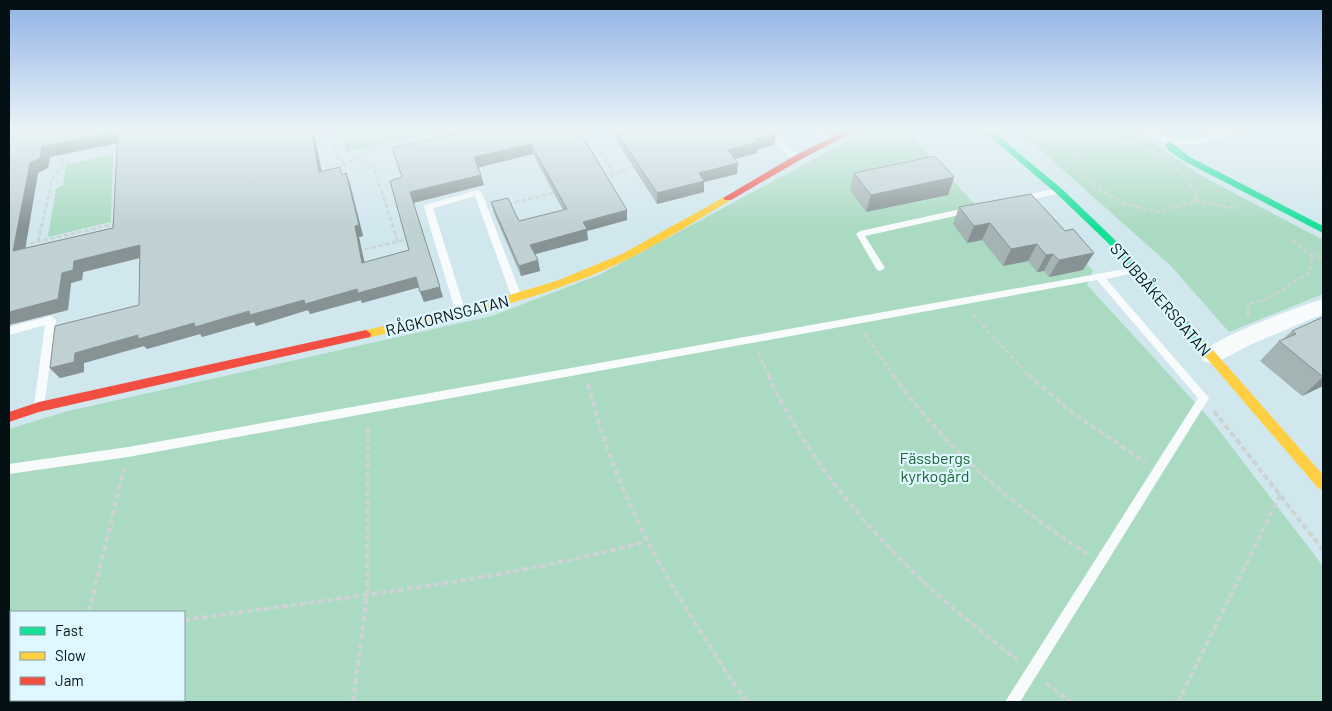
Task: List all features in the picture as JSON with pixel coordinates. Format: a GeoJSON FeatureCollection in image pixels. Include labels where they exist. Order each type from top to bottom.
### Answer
{"type":"FeatureCollection","features":[{"type":"Feature","properties":{"kind":"street","name":"RÅGKORNSGATAN"},"geometry":{"type":"LineString","coordinates":[[9,417],[39,407],[461,313],[517,298],[591,272],[637,250],[790,162]]}},
{"type":"Feature","properties":{"kind":"street","name":"STUBBÅKERSGATAN"},"geometry":{"type":"LineString","coordinates":[[1025,162],[1059,191],[1110,240],[1323,484]]}},
{"type":"Feature","properties":{"kind":"street"},"geometry":{"type":"LineString","coordinates":[[1193,162],[1323,230]]}},
{"type":"Feature","properties":{"kind":"street"},"geometry":{"type":"LineString","coordinates":[[1211,355],[1248,337],[1323,306]]}},
{"type":"Feature","properties":{"kind":"lane"},"geometry":{"type":"LineString","coordinates":[[1012,201],[1059,191]]}},
{"type":"Feature","properties":{"kind":"lane"},"geometry":{"type":"LineString","coordinates":[[461,313],[428,207],[478,193],[517,298]]}},
{"type":"Feature","properties":{"kind":"lane"},"geometry":{"type":"LineString","coordinates":[[880,268],[860,234],[979,208]]}},
{"type":"Feature","properties":{"kind":"lane"},"geometry":{"type":"LineString","coordinates":[[9,469],[128,452],[584,368],[752,340],[1137,270]]}},
{"type":"Feature","properties":{"kind":"lane"},"geometry":{"type":"LineString","coordinates":[[1012,702],[1204,398],[1099,277]]}},
{"type":"Feature","properties":{"kind":"lane"},"geometry":{"type":"LineString","coordinates":[[9,331],[51,320],[39,407]]}},
{"type":"Feature","properties":{"kind":"path"},"geometry":{"type":"LineString","coordinates":[[38,241],[53,177],[60,171],[62,162]]}},
{"type":"Feature","properties":{"kind":"path"},"geometry":{"type":"LineString","coordinates":[[343,162],[346,165]]}},
{"type":"Feature","properties":{"kind":"path"},"geometry":{"type":"LineString","coordinates":[[328,173],[351,162]]}},
{"type":"Feature","properties":{"kind":"path"},"geometry":{"type":"LineString","coordinates":[[367,162],[373,165],[398,242]]}},
{"type":"Feature","properties":{"kind":"path"},"geometry":{"type":"LineString","coordinates":[[607,162],[614,174]]}},
{"type":"Feature","properties":{"kind":"path"},"geometry":{"type":"LineString","coordinates":[[595,182],[639,162]]}},
{"type":"Feature","properties":{"kind":"path"},"geometry":{"type":"LineString","coordinates":[[1075,162],[1089,183],[1124,204],[1158,212],[1195,201],[1239,210]]}},
{"type":"Feature","properties":{"kind":"path"},"geometry":{"type":"LineString","coordinates":[[1172,162],[1181,170],[1196,193],[1195,201]]}},
{"type":"Feature","properties":{"kind":"path"},"geometry":{"type":"LineString","coordinates":[[485,210],[558,191]]}},
{"type":"Feature","properties":{"kind":"path"},"geometry":{"type":"LineString","coordinates":[[18,246],[122,222]]}},
{"type":"Feature","properties":{"kind":"path"},"geometry":{"type":"LineString","coordinates":[[351,253],[436,233]]}},
{"type":"Feature","properties":{"kind":"path"},"geometry":{"type":"LineString","coordinates":[[1292,239],[1312,256],[1323,258]]}},
{"type":"Feature","properties":{"kind":"path"},"geometry":{"type":"LineString","coordinates":[[1248,337],[1248,304],[1267,299],[1310,272],[1312,256]]}},
{"type":"Feature","properties":{"kind":"path"},"geometry":{"type":"LineString","coordinates":[[964,302],[997,346],[1071,414],[1114,444],[1158,470]]}},
{"type":"Feature","properties":{"kind":"path"},"geometry":{"type":"LineString","coordinates":[[856,321],[888,370],[920,410],[977,471],[1030,516],[1099,563]]}},
{"type":"Feature","properties":{"kind":"path"},"geometry":{"type":"LineString","coordinates":[[752,340],[787,414],[820,462],[874,531],[940,597],[1071,702]]}},
{"type":"Feature","properties":{"kind":"path"},"geometry":{"type":"LineString","coordinates":[[584,368],[609,461],[630,515],[675,594],[748,702]]}},
{"type":"Feature","properties":{"kind":"path"},"geometry":{"type":"LineString","coordinates":[[1204,398],[1323,550]]}},
{"type":"Feature","properties":{"kind":"path"},"geometry":{"type":"LineString","coordinates":[[353,702],[367,594],[369,407]]}},
{"type":"Feature","properties":{"kind":"path"},"geometry":{"type":"LineString","coordinates":[[88,611],[128,452]]}},
{"type":"Feature","properties":{"kind":"path"},"geometry":{"type":"LineString","coordinates":[[1178,702],[1280,495]]}},
{"type":"Feature","properties":{"kind":"path"},"geometry":{"type":"LineString","coordinates":[[185,620],[367,594],[584,558],[644,542]]}},
{"type":"Feature","properties":{"kind":"green space"},"geometry":{"type":"Polygon","coordinates":[[[78,162],[113,162],[111,222],[48,237],[56,189],[63,185],[66,165],[78,162]]]}},
{"type":"Feature","properties":{"kind":"green space","name":"Fässbergs kyrkogård"},"geometry":{"type":"Polygon","coordinates":[[[808,162],[936,162],[984,214],[1029,208],[1093,270],[1087,285],[1211,420],[1323,566],[1323,702],[9,702],[9,429],[68,411],[492,316],[599,275],[808,162]]]}},
{"type":"Feature","properties":{"kind":"green space"},"geometry":{"type":"Polygon","coordinates":[[[1054,162],[1181,162],[1200,175],[1323,240],[1323,294],[1229,332],[1171,266],[1054,162]]]}},
{"type":"Feature","properties":{"kind":"building"},"geometry":{"type":"Polygon","coordinates":[[[9,162],[32,162],[13,251],[113,228],[116,162],[317,162],[319,172],[340,167],[342,175],[346,173],[359,225],[355,226],[362,263],[409,250],[390,181],[402,177],[397,162],[476,162],[481,175],[410,192],[440,287],[420,292],[416,277],[358,293],[357,289],[305,304],[304,300],[250,315],[249,311],[195,327],[194,323],[138,339],[138,335],[75,353],[74,362],[50,368],[55,326],[139,305],[140,245],[74,261],[73,270],[62,273],[58,299],[9,312],[9,162]]]}},
{"type":"Feature","properties":{"kind":"building"},"geometry":{"type":"Polygon","coordinates":[[[541,162],[598,162],[627,210],[583,222],[587,229],[530,245],[538,260],[519,266],[491,202],[508,198],[519,221],[567,209],[541,162]]]}},
{"type":"Feature","properties":{"kind":"building"},"geometry":{"type":"Polygon","coordinates":[[[637,162],[738,163],[699,173],[704,181],[657,193],[637,162]]]}},
{"type":"Feature","properties":{"kind":"building"},"geometry":{"type":"Polygon","coordinates":[[[906,162],[941,162],[954,177],[871,195],[854,173],[906,162]]]}},
{"type":"Feature","properties":{"kind":"building"},"geometry":{"type":"Polygon","coordinates":[[[1031,194],[1065,231],[1073,229],[1094,253],[1059,260],[1053,254],[1046,255],[1037,244],[1011,249],[990,223],[974,226],[959,207],[1031,194]]]}},
{"type":"Feature","properties":{"kind":"building"},"geometry":{"type":"Polygon","coordinates":[[[1323,317],[1323,377],[1279,341],[1296,334],[1292,331],[1323,317]]]}},
{"type":"Feature","properties":{"kind":"traffic: fast"},"geometry":{"type":"LineString","coordinates":[[1025,162],[1059,191],[1110,240],[1201,344]]}},
{"type":"Feature","properties":{"kind":"traffic: fast"},"geometry":{"type":"LineString","coordinates":[[1193,162],[1323,230]]}},
{"type":"Feature","properties":{"kind":"traffic: slow"},"geometry":{"type":"LineString","coordinates":[[366,334],[480,308],[563,283],[608,264],[660,238],[728,198]]}},
{"type":"Feature","properties":{"kind":"traffic: slow"},"geometry":{"type":"LineString","coordinates":[[1201,344],[1323,484]]}},
{"type":"Feature","properties":{"kind":"traffic: jam"},"geometry":{"type":"LineString","coordinates":[[728,198],[790,162]]}},
{"type":"Feature","properties":{"kind":"traffic: jam"},"geometry":{"type":"LineString","coordinates":[[9,417],[39,407],[366,334]]}}]}
